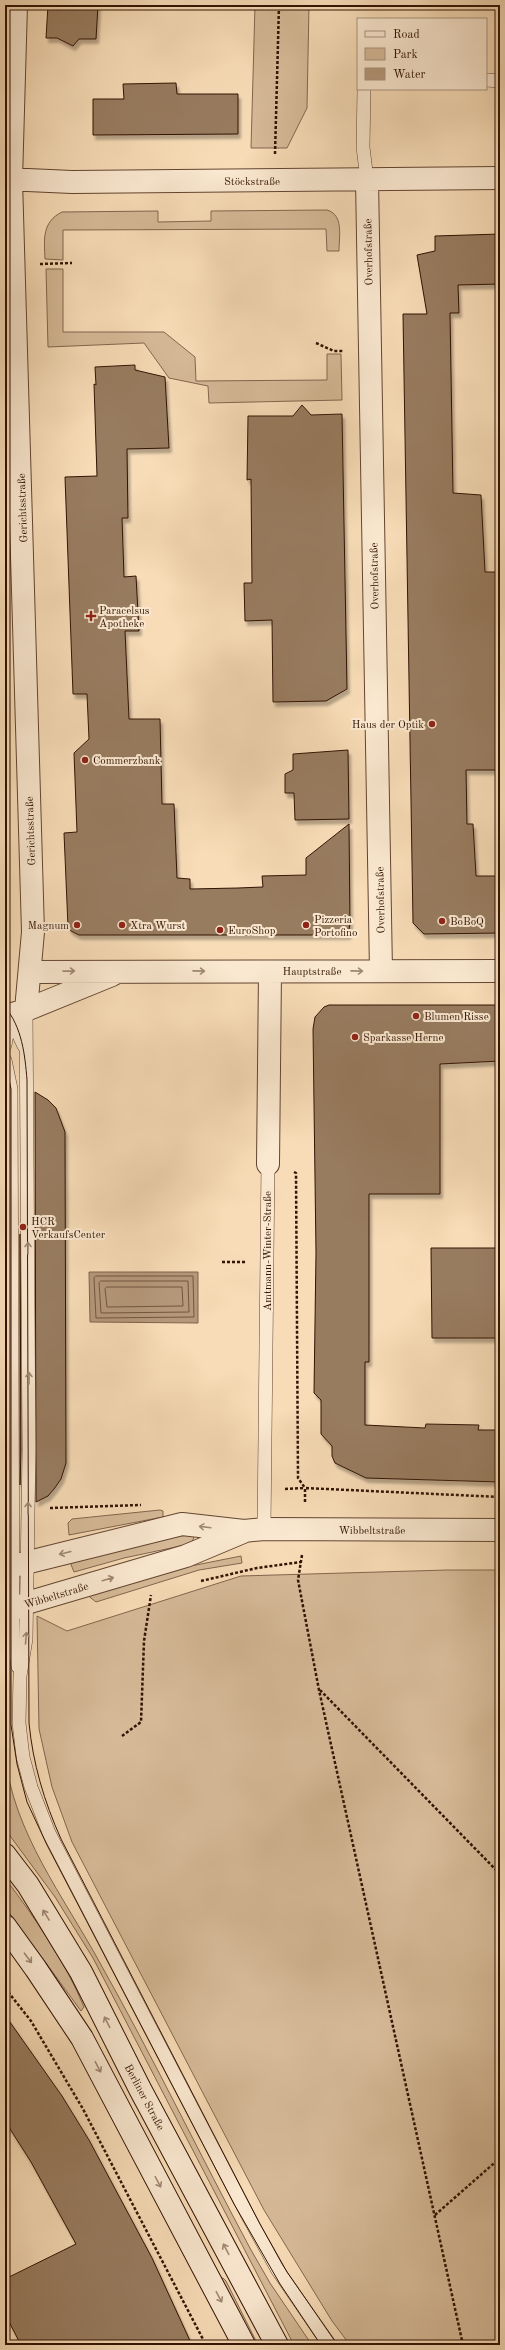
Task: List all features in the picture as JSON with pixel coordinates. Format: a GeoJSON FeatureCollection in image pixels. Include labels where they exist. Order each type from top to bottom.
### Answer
{"type":"FeatureCollection","features":[{"type":"Feature","properties":{"kind":"street","name":"Gerichtsstraße"},"geometry":{"type":"LineString","coordinates":[[12,1012],[30,972],[33,932],[14,264],[8,179],[16,5]]}},
{"type":"Feature","properties":{"kind":"street","name":"Stöckstraße"},"geometry":{"type":"LineString","coordinates":[[8,179],[72,182],[500,178]]}},
{"type":"Feature","properties":{"kind":"street","name":"Overhofstraße"},"geometry":{"type":"LineString","coordinates":[[367,180],[382,972]]}},
{"type":"Feature","properties":{"kind":"street","name":"Hauptstraße"},"geometry":{"type":"LineString","coordinates":[[30,972],[124,970],[270,972],[500,971]]}},
{"type":"Feature","properties":{"kind":"street","name":"Hauptstraße"},"geometry":{"type":"LineString","coordinates":[[12,1012],[124,970]]}},
{"type":"Feature","properties":{"kind":"street","name":"Amtmann-Winter-Straße"},"geometry":{"type":"LineString","coordinates":[[268,1164],[270,972]]}},
{"type":"Feature","properties":{"kind":"street","name":"Wibbeltstraße"},"geometry":{"type":"LineString","coordinates":[[15,1565],[182,1524],[254,1530],[500,1530]]}},
{"type":"Feature","properties":{"kind":"street","name":"Wibbeltstraße"},"geometry":{"type":"LineString","coordinates":[[15,1609],[186,1556],[254,1530]]}},
{"type":"Feature","properties":{"kind":"street","name":"Berliner Straße"},"geometry":{"type":"LineString","coordinates":[[5,1855],[28,1885],[81,1972],[140,2089],[277,2345]]}},
{"type":"Feature","properties":{"kind":"street"},"geometry":{"type":"LineString","coordinates":[[5,1926],[82,2038],[244,2345]]}},
{"type":"Feature","properties":{"kind":"lane"},"geometry":{"type":"LineString","coordinates":[[487,80],[500,80]]}},
{"type":"Feature","properties":{"kind":"lane"},"geometry":{"type":"LineString","coordinates":[[364,90],[363,147],[367,180]]}},
{"type":"Feature","properties":{"kind":"lane"},"geometry":{"type":"LineString","coordinates":[[5,1045],[12,1012]]}},
{"type":"Feature","properties":{"kind":"lane"},"geometry":{"type":"LineString","coordinates":[[12,1012],[27,1080],[29,1450],[15,1565]]}},
{"type":"Feature","properties":{"kind":"lane"},"geometry":{"type":"LineString","coordinates":[[5,1060],[10,1089],[15,1565],[15,1609],[12,1638],[20,1676],[19,1723],[23,1757],[31,1787],[49,1833],[248,2216],[278,2268],[329,2345]]}},
{"type":"Feature","properties":{"kind":"lane","name":"Amtmann-Winter-Straße"},"geometry":{"type":"LineString","coordinates":[[254,1530],[268,1164]]}},
{"type":"Feature","properties":{"kind":"path"},"geometry":{"type":"LineString","coordinates":[[274,181],[279,5]]}},
{"type":"Feature","properties":{"kind":"path"},"geometry":{"type":"LineString","coordinates":[[14,264],[72,263]]}},
{"type":"Feature","properties":{"kind":"path"},"geometry":{"type":"LineString","coordinates":[[268,1164],[296,1173],[298,1478],[305,1488],[306,1529],[298,1580],[320,1690],[463,2345]]}},
{"type":"Feature","properties":{"kind":"path"},"geometry":{"type":"LineString","coordinates":[[222,1262],[233,1262]]}},
{"type":"Feature","properties":{"kind":"path"},"geometry":{"type":"LineString","coordinates":[[305,1488],[500,1497]]}},
{"type":"Feature","properties":{"kind":"path"},"geometry":{"type":"LineString","coordinates":[[196,1582],[257,1568],[301,1562]]}},
{"type":"Feature","properties":{"kind":"path"},"geometry":{"type":"LineString","coordinates":[[122,1736],[141,1722],[144,1641],[151,1594],[158,1592]]}},
{"type":"Feature","properties":{"kind":"path"},"geometry":{"type":"LineString","coordinates":[[320,1690],[500,1874]]}},
{"type":"Feature","properties":{"kind":"path"},"geometry":{"type":"LineString","coordinates":[[5,1988],[31,2021],[83,2109],[206,2345]]}},
{"type":"Feature","properties":{"kind":"path"},"geometry":{"type":"LineString","coordinates":[[435,2215],[500,2158]]}},
{"type":"Feature","properties":{"kind":"green space"},"geometry":{"type":"Polygon","coordinates":[[[255,5],[309,5],[307,108],[287,148],[251,148],[255,5]]]}},
{"type":"Feature","properties":{"kind":"green space"},"geometry":{"type":"Polygon","coordinates":[[[327,210],[336,216],[338,221],[340,233],[339,251],[327,251],[326,229],[63,230],[63,260],[45,259],[44,245],[48,226],[55,216],[62,212],[158,211],[158,222],[211,221],[211,211],[327,210]]]}},
{"type":"Feature","properties":{"kind":"green space"},"geometry":{"type":"Polygon","coordinates":[[[46,269],[63,269],[63,332],[164,332],[195,357],[196,381],[327,380],[327,354],[341,354],[342,400],[209,403],[208,386],[169,378],[144,343],[48,347],[46,269]]]}},
{"type":"Feature","properties":{"kind":"green space"},"geometry":{"type":"Polygon","coordinates":[[[160,1510],[163,1511],[163,1517],[69,1535],[68,1523],[72,1519],[160,1510]]]}},
{"type":"Feature","properties":{"kind":"green space"},"geometry":{"type":"Polygon","coordinates":[[[190,1534],[194,1538],[190,1544],[124,1558],[74,1572],[70,1562],[103,1552],[190,1534]]]}},
{"type":"Feature","properties":{"kind":"green space"},"geometry":{"type":"Polygon","coordinates":[[[241,1556],[242,1563],[199,1570],[96,1602],[86,1594],[166,1571],[241,1556]]]}},
{"type":"Feature","properties":{"kind":"green space"},"geometry":{"type":"Polygon","coordinates":[[[447,1570],[500,1570],[500,2345],[350,2345],[332,2321],[264,2210],[72,1842],[52,1787],[39,1729],[37,1616],[67,1631],[241,1576],[447,1570]]]}},
{"type":"Feature","properties":{"kind":"green space"},"geometry":{"type":"Polygon","coordinates":[[[5,1755],[10,1783],[18,1811],[42,1863],[120,1998],[251,2250],[270,2283],[312,2345],[294,2345],[93,1958],[55,1897],[5,1829],[5,1755]]]}},
{"type":"Feature","properties":{"kind":"green space"},"geometry":{"type":"Polygon","coordinates":[[[5,1878],[38,1924],[59,1957],[84,2007],[81,2011],[5,1907],[5,1878]]]}},
{"type":"Feature","properties":{"kind":"green space"},"geometry":{"type":"Polygon","coordinates":[[[217,2278],[223,2278],[226,2281],[258,2345],[245,2345],[217,2278]]]}},
{"type":"Feature","properties":{"kind":"water"},"geometry":{"type":"Polygon","coordinates":[[[89,1272],[198,1272],[198,1323],[90,1322],[89,1272]]]}},
{"type":"Feature","properties":{"kind":"building"},"geometry":{"type":"Polygon","coordinates":[[[48,5],[98,5],[96,39],[79,39],[73,46],[57,38],[46,38],[48,5]]]}},
{"type":"Feature","properties":{"kind":"building"},"geometry":{"type":"Polygon","coordinates":[[[176,83],[177,94],[238,94],[238,134],[93,135],[93,99],[124,99],[123,84],[176,83]]]}},
{"type":"Feature","properties":{"kind":"building"},"geometry":{"type":"Polygon","coordinates":[[[500,234],[500,284],[458,285],[459,313],[450,313],[453,493],[481,495],[485,572],[500,572],[500,770],[466,770],[467,824],[473,824],[476,876],[500,876],[500,933],[424,934],[413,923],[403,314],[427,314],[417,255],[435,251],[435,236],[500,234]]]}},
{"type":"Feature","properties":{"kind":"building"},"geometry":{"type":"Polygon","coordinates":[[[135,365],[135,370],[165,377],[169,448],[127,449],[128,518],[122,518],[124,577],[136,576],[139,631],[125,631],[129,719],[160,719],[162,804],[174,804],[177,878],[190,879],[190,889],[238,888],[263,887],[262,876],[306,875],[306,858],[349,824],[350,924],[348,935],[79,935],[71,931],[68,927],[64,833],[77,832],[74,753],[89,739],[87,694],[73,694],[65,477],[97,476],[94,384],[96,385],[95,367],[135,365]]]}},
{"type":"Feature","properties":{"kind":"building"},"geometry":{"type":"Polygon","coordinates":[[[302,405],[311,415],[342,414],[347,689],[326,701],[273,702],[272,620],[245,621],[244,583],[252,583],[251,479],[247,480],[248,416],[293,416],[302,405]]]}},
{"type":"Feature","properties":{"kind":"building"},"geometry":{"type":"Polygon","coordinates":[[[348,750],[349,819],[295,820],[294,793],[285,793],[285,774],[293,770],[293,754],[348,750]]]}},
{"type":"Feature","properties":{"kind":"building"},"geometry":{"type":"Polygon","coordinates":[[[329,1005],[500,1005],[500,1061],[440,1064],[440,1194],[369,1194],[369,1362],[365,1362],[365,1425],[425,1428],[426,1424],[479,1425],[478,1430],[500,1430],[500,1482],[366,1478],[335,1463],[332,1456],[332,1446],[321,1434],[321,1400],[314,1393],[316,1253],[313,1029],[315,1017],[324,1007],[329,1005]]]}},
{"type":"Feature","properties":{"kind":"building"},"geometry":{"type":"Polygon","coordinates":[[[35,1092],[48,1100],[56,1108],[65,1132],[66,1463],[61,1479],[54,1489],[48,1496],[36,1502],[35,1092]]]}},
{"type":"Feature","properties":{"kind":"building"},"geometry":{"type":"Polygon","coordinates":[[[20,1234],[21,1450],[20,1485],[20,1234]]]}},
{"type":"Feature","properties":{"kind":"building"},"geometry":{"type":"Polygon","coordinates":[[[431,1248],[500,1248],[500,1338],[432,1338],[431,1248]]]}},
{"type":"Feature","properties":{"kind":"building"},"geometry":{"type":"Polygon","coordinates":[[[5,2015],[62,2096],[89,2140],[152,2258],[192,2345],[21,2345],[5,2314],[5,2279],[76,2244],[31,2162],[5,2121],[5,2015]]]}},
{"type":"Feature","properties":{"kind":"tram line"},"geometry":{"type":"LineString","coordinates":[[5,1007],[11,1015],[19,1032],[24,1051],[27,1080],[29,1723],[36,1768],[49,1811],[61,1839],[260,2224],[287,2272],[338,2345]]}},
{"type":"Feature","properties":{"kind":"tram line"},"geometry":{"type":"LineString","coordinates":[[5,1060],[11,1089],[11,1725],[17,1764],[27,1802],[47,1845],[234,2204],[280,2284],[321,2345]]}},
{"type":"Feature","properties":{"kind":"place","name":"Paracelsus Apotheke"},"geometry":{"type":"Point","coordinates":[91,616]}},
{"type":"Feature","properties":{"kind":"place","name":"Haus der Optik"},"geometry":{"type":"Point","coordinates":[432,724]}},
{"type":"Feature","properties":{"kind":"place","name":"Commerzbank"},"geometry":{"type":"Point","coordinates":[85,760]}},
{"type":"Feature","properties":{"kind":"place","name":"BoBoQ"},"geometry":{"type":"Point","coordinates":[442,921]}},
{"type":"Feature","properties":{"kind":"place","name":"Magnum"},"geometry":{"type":"Point","coordinates":[77,925]}},
{"type":"Feature","properties":{"kind":"place","name":"Xtra Wurst"},"geometry":{"type":"Point","coordinates":[122,925]}},
{"type":"Feature","properties":{"kind":"place","name":"Pizzeria Portofino"},"geometry":{"type":"Point","coordinates":[306,925]}},
{"type":"Feature","properties":{"kind":"place","name":"EuroShop"},"geometry":{"type":"Point","coordinates":[220,930]}},
{"type":"Feature","properties":{"kind":"place","name":"Blumen Risse"},"geometry":{"type":"Point","coordinates":[416,1016]}},
{"type":"Feature","properties":{"kind":"place","name":"Sparkasse Herne"},"geometry":{"type":"Point","coordinates":[355,1037]}},
{"type":"Feature","properties":{"kind":"place","name":"HCR VerkaufsCenter"},"geometry":{"type":"Point","coordinates":[23,1227]}}]}
